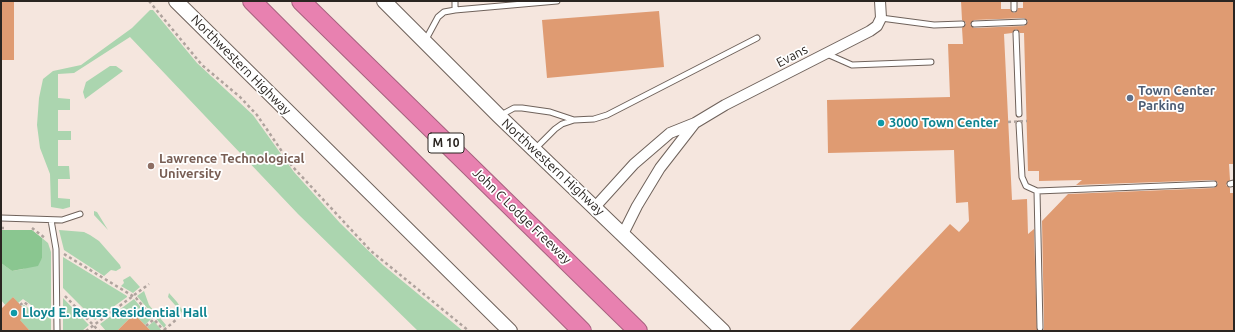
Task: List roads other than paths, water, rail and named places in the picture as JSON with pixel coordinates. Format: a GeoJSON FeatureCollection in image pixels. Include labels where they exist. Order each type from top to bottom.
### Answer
{"type":"FeatureCollection","features":[{"type":"Feature","properties":{"kind":"highway","name":"M 10"},"geometry":{"type":"LineString","coordinates":[[252,1],[582,331]]}},
{"type":"Feature","properties":{"kind":"highway","name":"John C Lodge Freeway"},"geometry":{"type":"LineString","coordinates":[[301,1],[638,331]]}},
{"type":"Feature","properties":{"kind":"main road","name":"Northwestern Highway"},"geometry":{"type":"LineString","coordinates":[[176,1],[510,331]]}},
{"type":"Feature","properties":{"kind":"main road","name":"Northwestern Highway"},"geometry":{"type":"LineString","coordinates":[[384,1],[499,116],[723,331]]}},
{"type":"Feature","properties":{"kind":"street"},"geometry":{"type":"LineString","coordinates":[[880,1],[881,18]]}},
{"type":"Feature","properties":{"kind":"street","name":"Evans"},"geometry":{"type":"LineString","coordinates":[[595,208],[634,164],[670,132],[695,122],[870,31],[877,26],[881,18]]}},
{"type":"Feature","properties":{"kind":"street","name":"Evans"},"geometry":{"type":"LineString","coordinates":[[623,234],[637,206],[660,168],[695,122]]}},
{"type":"Feature","properties":{"kind":"lane"},"geometry":{"type":"LineString","coordinates":[[455,1],[455,10]]}},
{"type":"Feature","properties":{"kind":"lane"},"geometry":{"type":"LineString","coordinates":[[425,42],[438,16],[444,12],[558,1]]}},
{"type":"Feature","properties":{"kind":"lane"},"geometry":{"type":"LineString","coordinates":[[1014,1],[1014,9]]}},
{"type":"Feature","properties":{"kind":"lane"},"geometry":{"type":"LineString","coordinates":[[881,18],[934,25],[962,24]]}},
{"type":"Feature","properties":{"kind":"lane"},"geometry":{"type":"LineString","coordinates":[[974,24],[1024,22]]}},
{"type":"Feature","properties":{"kind":"lane"},"geometry":{"type":"LineString","coordinates":[[1016,33],[1019,114]]}},
{"type":"Feature","properties":{"kind":"lane"},"geometry":{"type":"LineString","coordinates":[[535,150],[555,129],[562,124],[574,120],[594,119],[607,115],[757,38]]}},
{"type":"Feature","properties":{"kind":"lane"},"geometry":{"type":"LineString","coordinates":[[826,54],[852,65],[930,62]]}},
{"type":"Feature","properties":{"kind":"lane"},"geometry":{"type":"LineString","coordinates":[[499,116],[514,108],[522,108],[550,112],[574,120]]}},
{"type":"Feature","properties":{"kind":"lane"},"geometry":{"type":"LineString","coordinates":[[1019,124],[1022,177],[1026,186],[1037,191],[1214,184]]}},
{"type":"Feature","properties":{"kind":"lane"},"geometry":{"type":"LineString","coordinates":[[1037,191],[1040,328]]}},
{"type":"Feature","properties":{"kind":"lane"},"geometry":{"type":"LineString","coordinates":[[1,218],[62,220],[80,214]]}},
{"type":"Feature","properties":{"kind":"lane"},"geometry":{"type":"LineString","coordinates":[[51,220],[56,249],[57,331]]}},
{"type":"Feature","properties":{"kind":"place","name":"Town Center Parking"},"geometry":{"type":"Point","coordinates":[1130,98]}},
{"type":"Feature","properties":{"kind":"place","name":"3000 Town Center"},"geometry":{"type":"Point","coordinates":[881,123]}},
{"type":"Feature","properties":{"kind":"place","name":"Lawrence Technological University"},"geometry":{"type":"Point","coordinates":[151,166]}},
{"type":"Feature","properties":{"kind":"place","name":"Lloyd E. Reuss Residential Hall"},"geometry":{"type":"Point","coordinates":[14,313]}}]}
